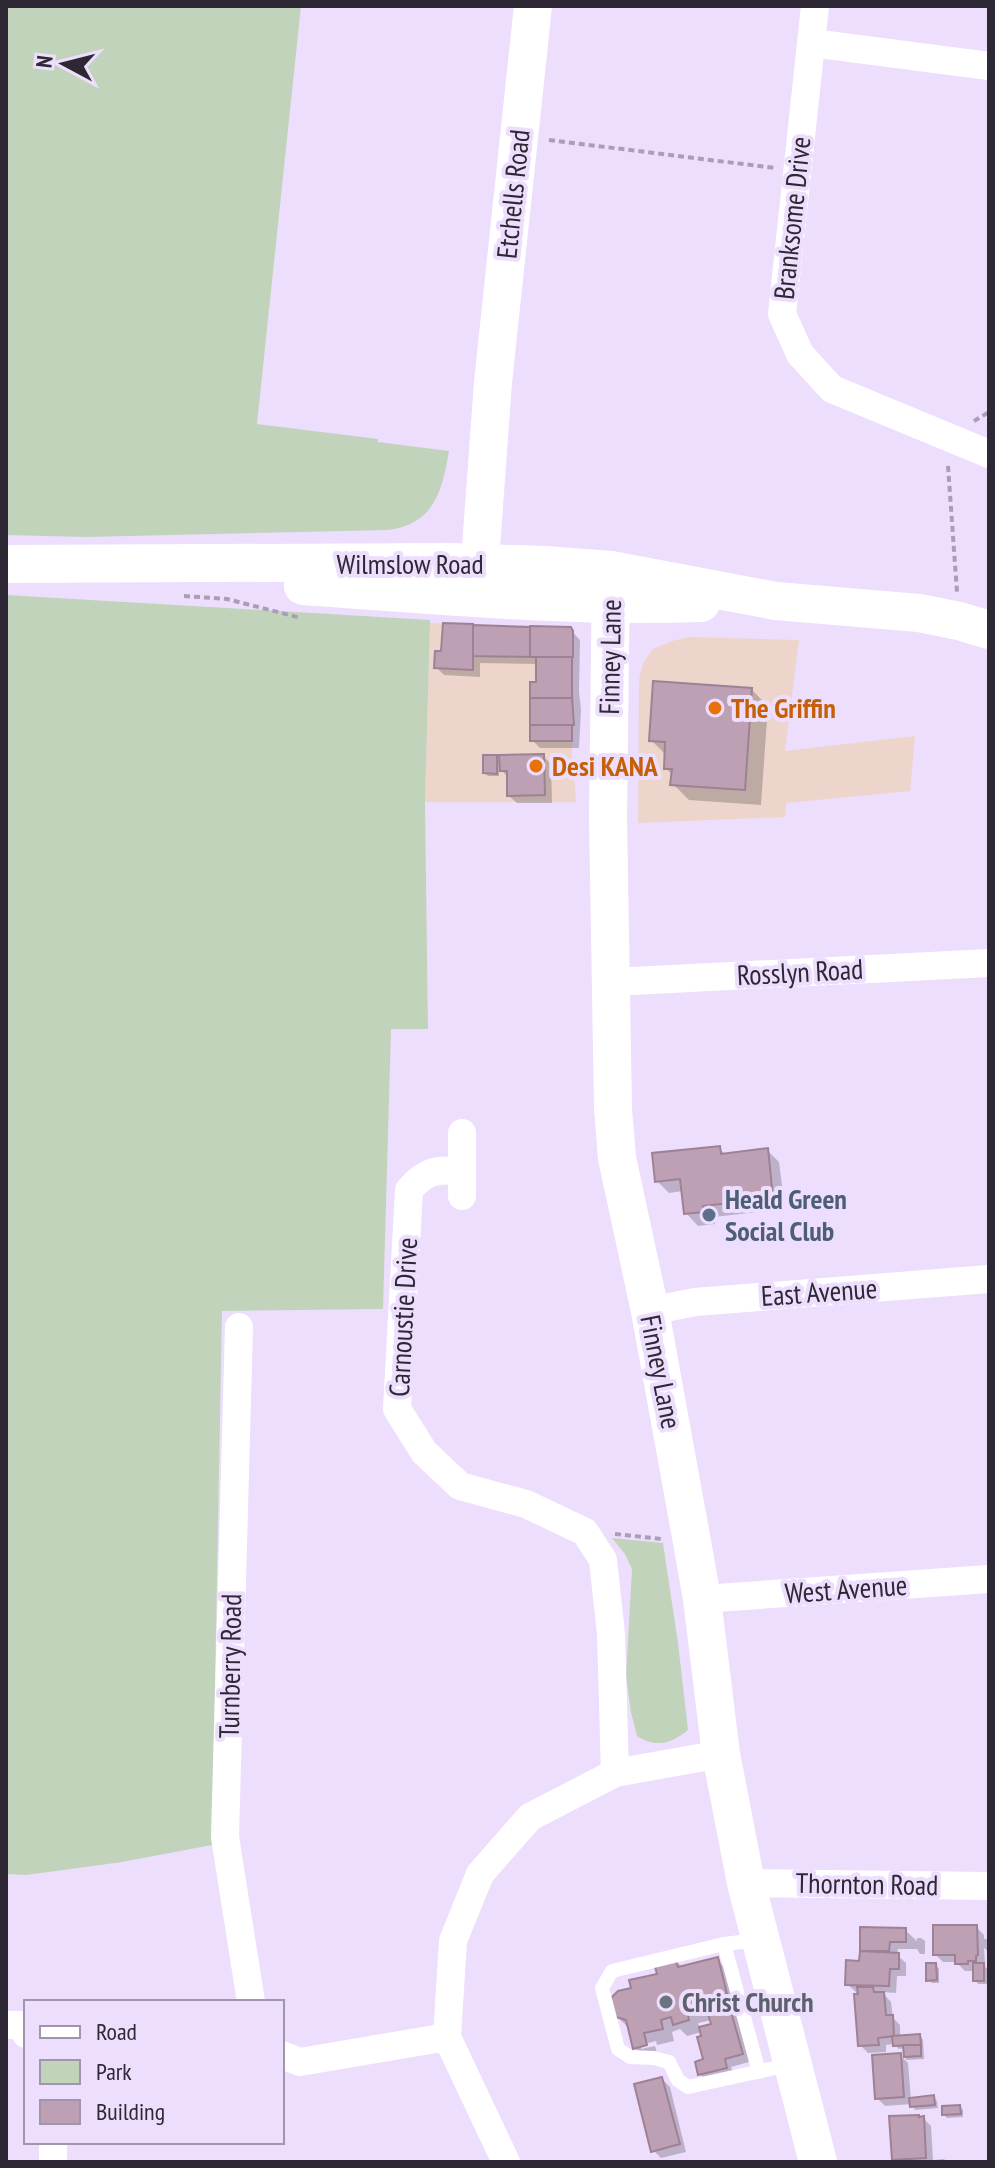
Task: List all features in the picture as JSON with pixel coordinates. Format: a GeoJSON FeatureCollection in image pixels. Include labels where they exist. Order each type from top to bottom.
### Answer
{"type":"FeatureCollection","features":[{"type":"Feature","properties":{"kind":"street","name":"Etchells Road"},"geometry":{"type":"LineString","coordinates":[[462,580],[490,420],[533,6]]}},
{"type":"Feature","properties":{"kind":"street","name":"Branksome Drive"},"geometry":{"type":"LineString","coordinates":[[815,6],[782,314],[800,354],[832,389],[989,454]]}},
{"type":"Feature","properties":{"kind":"street"},"geometry":{"type":"LineString","coordinates":[[812,43],[989,66]]}},
{"type":"Feature","properties":{"kind":"street","name":"Etchells Road"},"geometry":{"type":"LineString","coordinates":[[462,580],[493,382]]}},
{"type":"Feature","properties":{"kind":"street"},"geometry":{"type":"LineString","coordinates":[[490,420],[491,505],[504,536],[514,550],[545,565]]}},
{"type":"Feature","properties":{"kind":"street","name":"Wilmslow Road"},"geometry":{"type":"LineString","coordinates":[[24,564],[611,587],[919,613],[974,625]]}},
{"type":"Feature","properties":{"kind":"street","name":"Wilmslow Road"},"geometry":{"type":"LineString","coordinates":[[462,580],[545,565],[611,587]]}},
{"type":"Feature","properties":{"kind":"street","name":"Finney Lane"},"geometry":{"type":"LineString","coordinates":[[611,587],[608,817],[613,1109],[617,1158],[650,1311],[702,1599],[721,1754],[746,1883],[742,1942],[776,2068],[818,2162]]}},
{"type":"Feature","properties":{"kind":"street","name":"Rosslyn Road"},"geometry":{"type":"LineString","coordinates":[[612,982],[989,963]]}},
{"type":"Feature","properties":{"kind":"street","name":"Carnoustie Drive"},"geometry":{"type":"LineString","coordinates":[[462,1133],[462,1184],[439,1169],[420,1177],[409,1190],[397,1409],[424,1452],[460,1486],[526,1504],[585,1532]]}},
{"type":"Feature","properties":{"kind":"street","name":"East Avenue"},"geometry":{"type":"LineString","coordinates":[[650,1311],[695,1302],[989,1279]]}},
{"type":"Feature","properties":{"kind":"street","name":"Turnberry Road"},"geometry":{"type":"LineString","coordinates":[[239,1327],[225,1837],[251,2000]]}},
{"type":"Feature","properties":{"kind":"street"},"geometry":{"type":"LineString","coordinates":[[585,1532],[603,1560],[611,1634],[615,1773]]}},
{"type":"Feature","properties":{"kind":"street","name":"West Avenue"},"geometry":{"type":"LineString","coordinates":[[702,1599],[989,1579]]}},
{"type":"Feature","properties":{"kind":"street"},"geometry":{"type":"LineString","coordinates":[[506,2162],[447,2037],[453,1941],[480,1874],[530,1817],[615,1773],[721,1754]]}},
{"type":"Feature","properties":{"kind":"street","name":"Thornton Road"},"geometry":{"type":"LineString","coordinates":[[746,1883],[989,1886]]}},
{"type":"Feature","properties":{"kind":"street"},"geometry":{"type":"LineString","coordinates":[[6,2025],[20,2025],[24,2031]]}},
{"type":"Feature","properties":{"kind":"street"},"geometry":{"type":"LineString","coordinates":[[284,2056],[300,2062],[447,2037]]}},
{"type":"Feature","properties":{"kind":"lane"},"geometry":{"type":"LineString","coordinates":[[742,1942],[612,1971],[602,1988],[618,2049],[630,2057],[669,2062],[678,2080],[688,2087],[776,2068]]}},
{"type":"Feature","properties":{"kind":"path"},"geometry":{"type":"LineString","coordinates":[[519,136],[797,171]]}},
{"type":"Feature","properties":{"kind":"path"},"geometry":{"type":"LineString","coordinates":[[946,437],[974,625]]}},
{"type":"Feature","properties":{"kind":"path"},"geometry":{"type":"LineString","coordinates":[[180,596],[227,599],[297,618],[312,618]]}},
{"type":"Feature","properties":{"kind":"path"},"geometry":{"type":"LineString","coordinates":[[585,1532],[692,1542]]}},
{"type":"Feature","properties":{"kind":"shaded area"},"geometry":{"type":"Polygon","coordinates":[[[430,623],[571,627],[574,700],[572,753],[576,802],[425,802],[430,623]]]}},
{"type":"Feature","properties":{"kind":"shaded area","name":"The Griffin"},"geometry":{"type":"Polygon","coordinates":[[[690,637],[799,640],[785,751],[915,736],[910,791],[786,803],[785,817],[638,823],[639,680],[643,663],[653,649],[690,637]]]}},
{"type":"Feature","properties":{"kind":"green space"},"geometry":{"type":"Polygon","coordinates":[[[6,6],[301,6],[257,424],[449,451],[439,492],[426,513],[404,527],[388,530],[86,537],[6,535],[6,6]]]}},
{"type":"Feature","properties":{"kind":"green space"},"geometry":{"type":"Polygon","coordinates":[[[6,595],[430,620],[425,802],[428,1029],[391,1029],[383,1309],[222,1311],[212,1845],[122,1862],[26,1875],[6,1874],[6,595]]]}},
{"type":"Feature","properties":{"kind":"green space"},"geometry":{"type":"Polygon","coordinates":[[[612,1538],[663,1543],[688,1730],[676,1739],[663,1743],[637,1736],[631,1712],[626,1676],[632,1569],[612,1538]]]}},
{"type":"Feature","properties":{"kind":"building"},"geometry":{"type":"Polygon","coordinates":[[[443,623],[473,624],[473,670],[434,668],[435,651],[441,651],[443,623]]]}},
{"type":"Feature","properties":{"kind":"building"},"geometry":{"type":"Polygon","coordinates":[[[473,625],[530,627],[530,657],[473,656],[473,625]]]}},
{"type":"Feature","properties":{"kind":"building"},"geometry":{"type":"Polygon","coordinates":[[[530,626],[571,627],[573,657],[530,657],[530,626]]]}},
{"type":"Feature","properties":{"kind":"building"},"geometry":{"type":"Polygon","coordinates":[[[536,657],[572,657],[572,698],[530,698],[530,682],[536,682],[536,657]]]}},
{"type":"Feature","properties":{"kind":"building"},"geometry":{"type":"Polygon","coordinates":[[[653,681],[752,688],[745,790],[670,785],[672,769],[664,769],[665,742],[649,741],[653,681]]]}},
{"type":"Feature","properties":{"kind":"building"},"geometry":{"type":"Polygon","coordinates":[[[530,698],[572,698],[574,725],[530,725],[530,698]]]}},
{"type":"Feature","properties":{"kind":"building"},"geometry":{"type":"Polygon","coordinates":[[[530,725],[572,725],[572,741],[530,741],[530,725]]]}},
{"type":"Feature","properties":{"kind":"building"},"geometry":{"type":"Polygon","coordinates":[[[544,754],[545,795],[507,796],[507,771],[500,771],[499,755],[544,754]]]}},
{"type":"Feature","properties":{"kind":"building"},"geometry":{"type":"Polygon","coordinates":[[[483,755],[497,755],[497,774],[483,773],[483,755]]]}},
{"type":"Feature","properties":{"kind":"building"},"geometry":{"type":"Polygon","coordinates":[[[720,1146],[721,1154],[768,1148],[773,1198],[703,1206],[704,1212],[684,1214],[680,1179],[655,1182],[652,1153],[720,1146]]]}},
{"type":"Feature","properties":{"kind":"building"},"geometry":{"type":"Polygon","coordinates":[[[933,1925],[977,1925],[976,1961],[955,1964],[955,1955],[933,1955],[933,1925]]]}},
{"type":"Feature","properties":{"kind":"building"},"geometry":{"type":"Polygon","coordinates":[[[860,1927],[906,1928],[906,1942],[890,1942],[889,1951],[860,1951],[860,1927]]]}},
{"type":"Feature","properties":{"kind":"building"},"geometry":{"type":"Polygon","coordinates":[[[860,1951],[899,1953],[899,1969],[890,1969],[889,1986],[845,1985],[846,1960],[859,1961],[860,1951]]]}},
{"type":"Feature","properties":{"kind":"building","name":"Christ Church"},"geometry":{"type":"Polygon","coordinates":[[[718,1957],[727,1994],[721,1995],[723,2004],[717,2005],[718,2011],[708,2014],[706,2007],[687,2011],[689,2020],[673,2025],[671,2017],[661,2020],[663,2029],[644,2033],[647,2045],[633,2049],[626,2020],[613,2016],[608,2001],[618,1991],[631,1988],[629,1980],[657,1974],[654,1963],[675,1958],[678,1967],[718,1957]]]}},
{"type":"Feature","properties":{"kind":"building"},"geometry":{"type":"Polygon","coordinates":[[[926,1963],[936,1963],[937,1980],[926,1981],[926,1963]]]}},
{"type":"Feature","properties":{"kind":"building"},"geometry":{"type":"Polygon","coordinates":[[[973,1963],[984,1963],[984,1981],[973,1981],[973,1963]]]}},
{"type":"Feature","properties":{"kind":"building"},"geometry":{"type":"Polygon","coordinates":[[[857,1987],[873,1987],[874,1992],[884,1992],[886,2015],[893,2015],[894,2036],[878,2038],[879,2045],[858,2046],[854,1994],[858,1994],[857,1987]]]}},
{"type":"Feature","properties":{"kind":"building"},"geometry":{"type":"Polygon","coordinates":[[[730,2008],[743,2054],[725,2059],[727,2068],[698,2075],[695,2062],[703,2059],[697,2037],[701,2036],[699,2027],[711,2024],[708,2014],[730,2008]]]}},
{"type":"Feature","properties":{"kind":"building"},"geometry":{"type":"Polygon","coordinates":[[[920,2034],[921,2045],[893,2046],[892,2036],[920,2034]]]}},
{"type":"Feature","properties":{"kind":"building"},"geometry":{"type":"Polygon","coordinates":[[[903,2045],[921,2045],[921,2056],[904,2057],[903,2045]]]}},
{"type":"Feature","properties":{"kind":"building"},"geometry":{"type":"Polygon","coordinates":[[[901,2053],[904,2097],[875,2099],[872,2055],[901,2053]]]}},
{"type":"Feature","properties":{"kind":"building"},"geometry":{"type":"Polygon","coordinates":[[[662,2077],[680,2144],[651,2152],[634,2084],[662,2077]]]}},
{"type":"Feature","properties":{"kind":"building"},"geometry":{"type":"Polygon","coordinates":[[[934,2095],[935,2105],[910,2107],[909,2098],[934,2095]]]}},
{"type":"Feature","properties":{"kind":"building"},"geometry":{"type":"Polygon","coordinates":[[[960,2105],[961,2114],[942,2115],[942,2106],[960,2105]]]}},
{"type":"Feature","properties":{"kind":"building"},"geometry":{"type":"Polygon","coordinates":[[[889,2116],[924,2116],[926,2158],[892,2160],[889,2116]]]}},
{"type":"Feature","properties":{"kind":"place","name":"The Griffin"},"geometry":{"type":"Point","coordinates":[715,708]}},
{"type":"Feature","properties":{"kind":"place","name":"Desi KANA"},"geometry":{"type":"Point","coordinates":[536,766]}},
{"type":"Feature","properties":{"kind":"place","name":"Heald Green Social Club"},"geometry":{"type":"Point","coordinates":[709,1215]}},
{"type":"Feature","properties":{"kind":"place","name":"Christ Church"},"geometry":{"type":"Point","coordinates":[666,2002]}}]}
